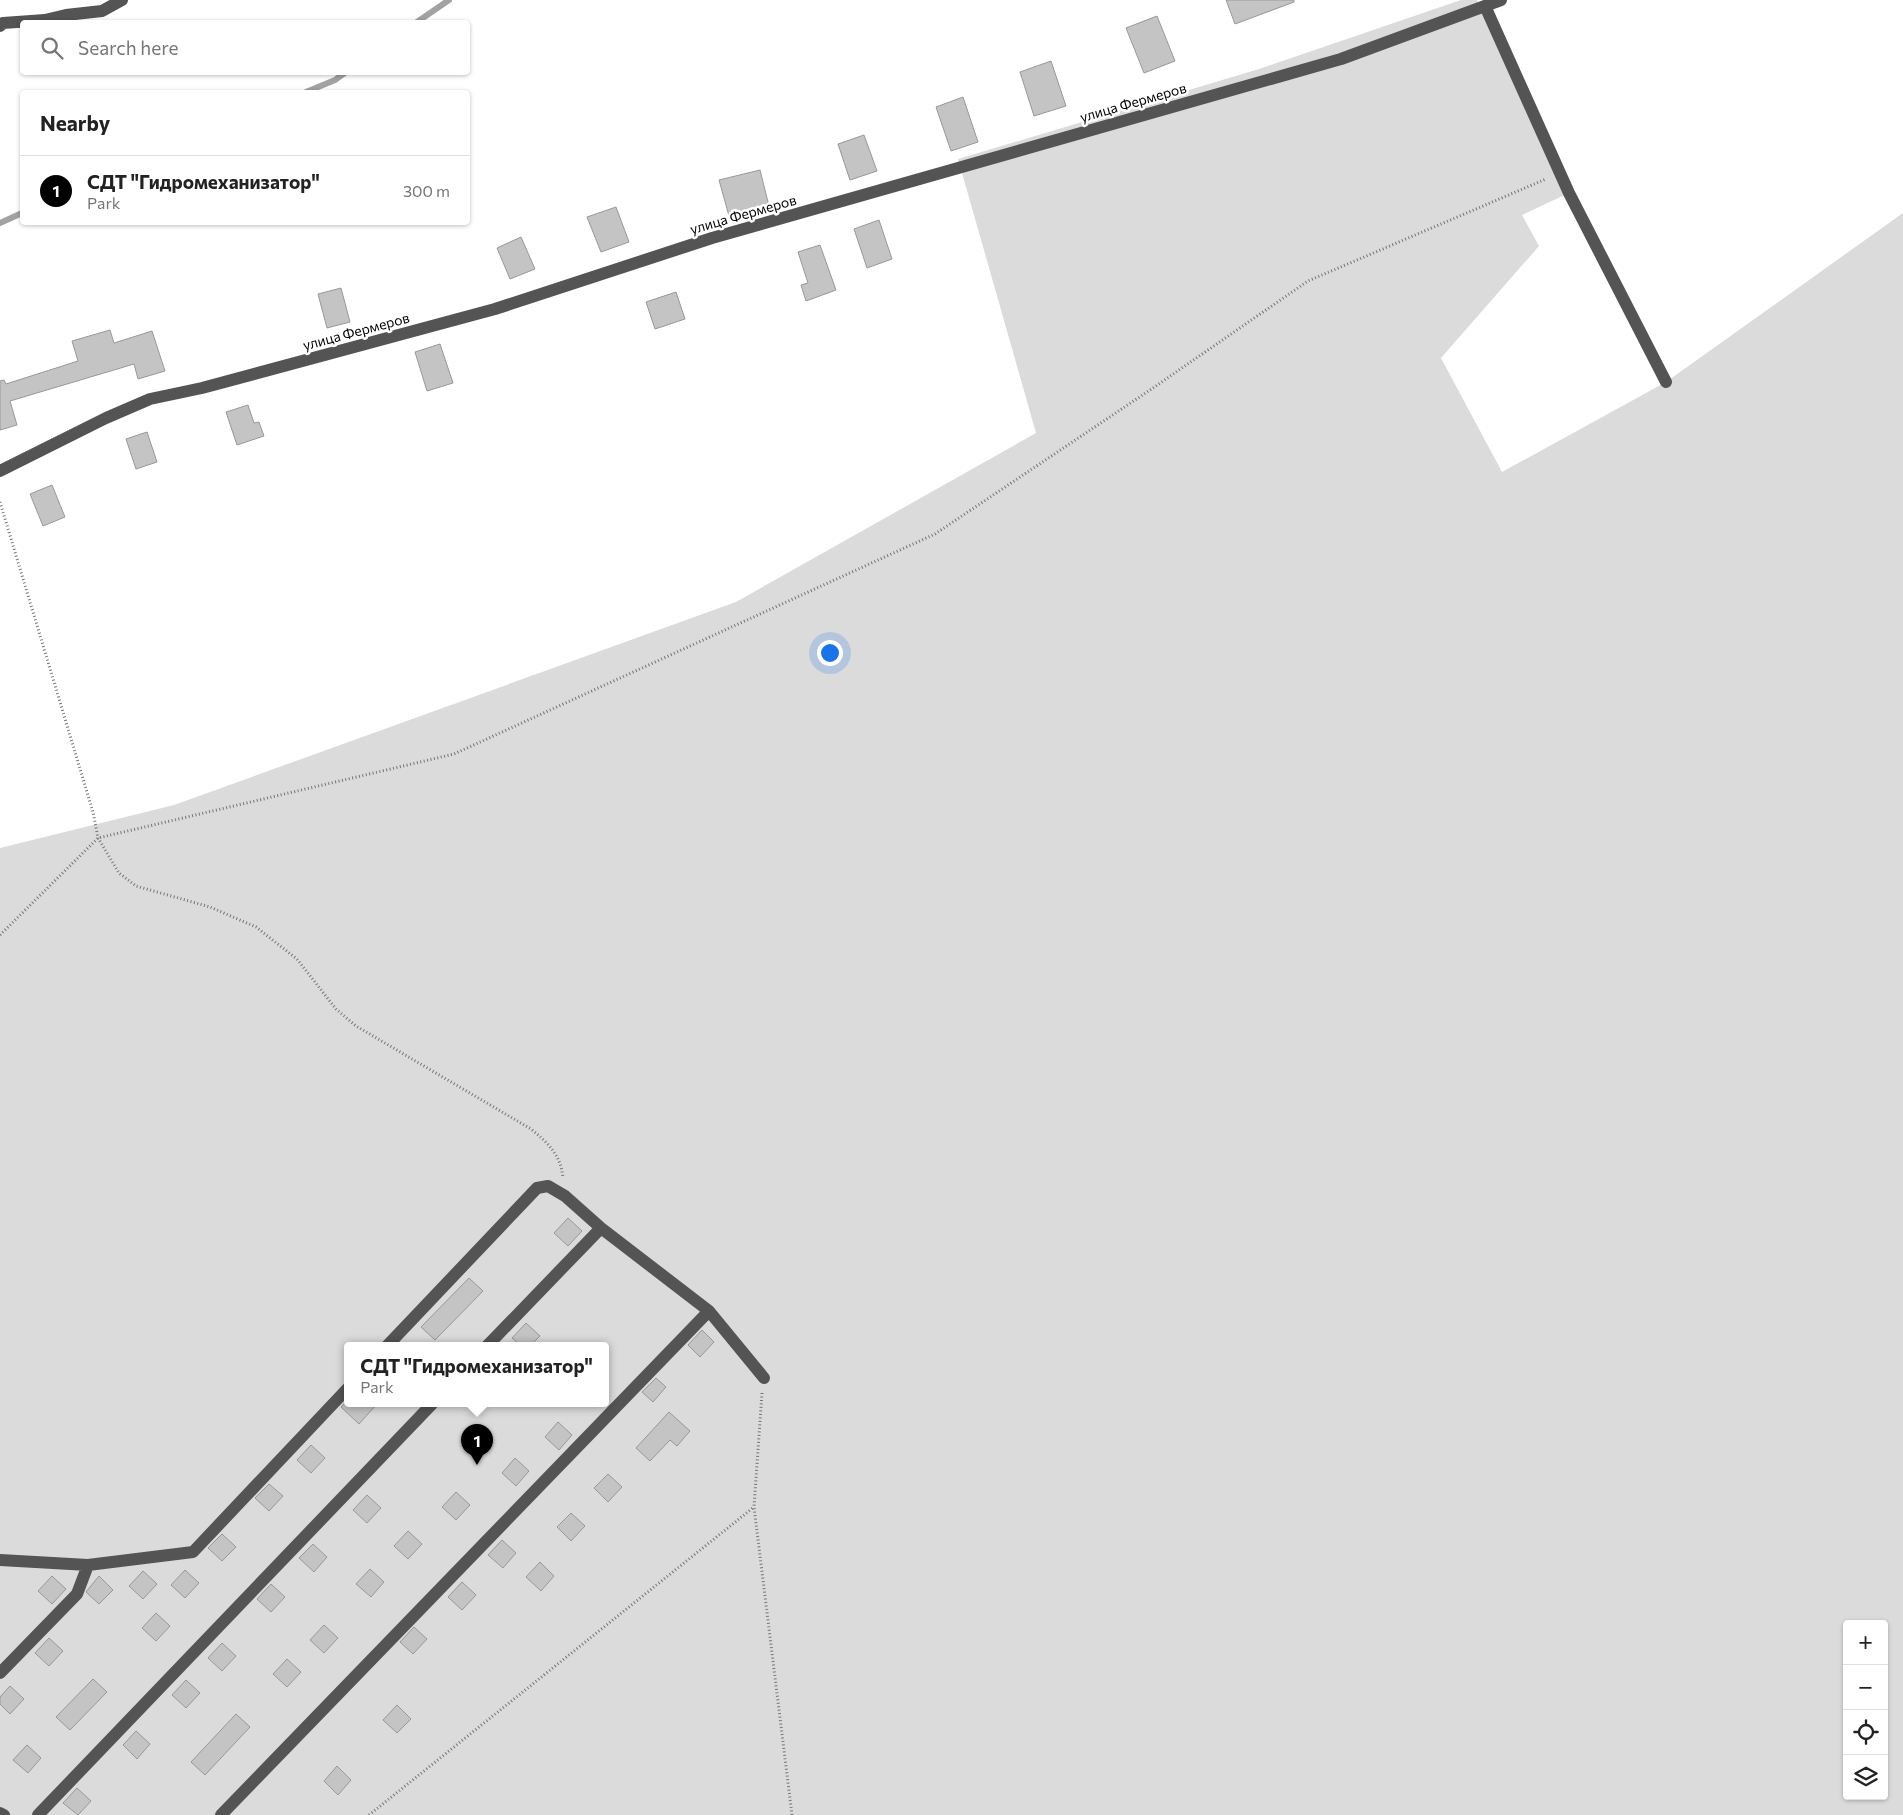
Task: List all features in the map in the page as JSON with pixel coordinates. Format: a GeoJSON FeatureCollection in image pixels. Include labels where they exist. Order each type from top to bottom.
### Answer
{"type":"FeatureCollection","features":[{"type":"Feature","properties":{"kind":"street"},"geometry":{"type":"LineString","coordinates":[[45,20],[66,15],[102,11],[122,0]]}},
{"type":"Feature","properties":{"kind":"street","name":"улица Фермеров"},"geometry":{"type":"LineString","coordinates":[[0,471],[106,418],[150,400],[202,388],[495,309],[712,238],[1341,58],[1501,0]]}},
{"type":"Feature","properties":{"kind":"street"},"geometry":{"type":"LineString","coordinates":[[1485,6],[1560,173],[1666,382]]}},
{"type":"Feature","properties":{"kind":"street"},"geometry":{"type":"LineString","coordinates":[[0,26],[3,23],[20,22]]}},
{"type":"Feature","properties":{"kind":"street"},"geometry":{"type":"LineString","coordinates":[[391,1342],[537,1188],[548,1186],[565,1196],[601,1228],[709,1311],[764,1378]]}},
{"type":"Feature","properties":{"kind":"street"},"geometry":{"type":"LineString","coordinates":[[491,1342],[601,1228]]}},
{"type":"Feature","properties":{"kind":"street"},"geometry":{"type":"LineString","coordinates":[[221,1815],[709,1311]]}},
{"type":"Feature","properties":{"kind":"street"},"geometry":{"type":"LineString","coordinates":[[0,1560],[88,1565],[193,1552],[344,1392]]}},
{"type":"Feature","properties":{"kind":"street"},"geometry":{"type":"LineString","coordinates":[[38,1815],[429,1407]]}},
{"type":"Feature","properties":{"kind":"street"},"geometry":{"type":"LineString","coordinates":[[0,1674],[77,1594],[88,1565]]}},
{"type":"Feature","properties":{"kind":"street"},"geometry":{"type":"LineString","coordinates":[[0,1813],[4,1815]]}},
{"type":"Feature","properties":{"kind":"path"},"geometry":{"type":"LineString","coordinates":[[0,935],[98,838],[454,754],[935,534],[1142,396],[1308,281],[1560,173]]}},
{"type":"Feature","properties":{"kind":"path"},"geometry":{"type":"LineString","coordinates":[[0,502],[92,812],[98,838],[120,873],[136,886],[210,907],[256,927],[296,960],[336,1009],[356,1026],[531,1129],[550,1145],[562,1167],[565,1196]]}},
{"type":"Feature","properties":{"kind":"path"},"geometry":{"type":"LineString","coordinates":[[764,1378],[754,1507],[792,1815]]}},
{"type":"Feature","properties":{"kind":"path"},"geometry":{"type":"LineString","coordinates":[[369,1815],[754,1507]]}},
{"type":"Feature","properties":{"kind":"shaded area"},"geometry":{"type":"Polygon","coordinates":[[[1461,0],[1477,0],[1491,23],[1569,193],[1522,215],[1539,246],[1441,358],[1502,472],[1666,382],[1903,213],[1903,1815],[0,1815],[0,848],[174,805],[736,602],[1036,433],[958,159],[1259,69],[1461,0]]]}},
{"type":"Feature","properties":{"kind":"building"},"geometry":{"type":"Polygon","coordinates":[[[1226,0],[1294,0],[1294,2],[1235,24],[1226,0]]]}},
{"type":"Feature","properties":{"kind":"building"},"geometry":{"type":"Polygon","coordinates":[[[1157,16],[1175,61],[1144,73],[1126,28],[1157,16]]]}},
{"type":"Feature","properties":{"kind":"building"},"geometry":{"type":"Polygon","coordinates":[[[1051,61],[1066,106],[1034,116],[1020,72],[1051,61]]]}},
{"type":"Feature","properties":{"kind":"building"},"geometry":{"type":"Polygon","coordinates":[[[963,97],[978,142],[951,151],[936,107],[963,97]]]}},
{"type":"Feature","properties":{"kind":"building"},"geometry":{"type":"Polygon","coordinates":[[[864,135],[877,171],[850,180],[838,144],[864,135]]]}},
{"type":"Feature","properties":{"kind":"building"},"geometry":{"type":"Polygon","coordinates":[[[760,170],[769,206],[729,216],[719,180],[760,170]]]}},
{"type":"Feature","properties":{"kind":"building"},"geometry":{"type":"Polygon","coordinates":[[[616,207],[629,242],[601,252],[587,217],[616,207]]]}},
{"type":"Feature","properties":{"kind":"building"},"geometry":{"type":"Polygon","coordinates":[[[879,220],[892,259],[867,268],[854,229],[879,220]]]}},
{"type":"Feature","properties":{"kind":"building"},"geometry":{"type":"Polygon","coordinates":[[[521,237],[535,269],[510,279],[497,248],[521,237]]]}},
{"type":"Feature","properties":{"kind":"building"},"geometry":{"type":"Polygon","coordinates":[[[820,245],[836,290],[806,301],[801,285],[808,283],[798,252],[820,245]]]}},
{"type":"Feature","properties":{"kind":"building"},"geometry":{"type":"Polygon","coordinates":[[[341,288],[350,322],[327,328],[318,294],[341,288]]]}},
{"type":"Feature","properties":{"kind":"building"},"geometry":{"type":"Polygon","coordinates":[[[676,292],[685,319],[655,329],[646,302],[676,292]]]}},
{"type":"Feature","properties":{"kind":"building"},"geometry":{"type":"Polygon","coordinates":[[[110,330],[114,343],[152,331],[165,371],[138,379],[134,364],[10,401],[17,425],[0,430],[0,381],[4,380],[6,384],[78,361],[72,341],[110,330]]]}},
{"type":"Feature","properties":{"kind":"building"},"geometry":{"type":"Polygon","coordinates":[[[440,344],[453,383],[427,391],[415,352],[440,344]]]}},
{"type":"Feature","properties":{"kind":"building"},"geometry":{"type":"Polygon","coordinates":[[[248,405],[254,423],[259,422],[264,436],[237,445],[226,412],[248,405]]]}},
{"type":"Feature","properties":{"kind":"building"},"geometry":{"type":"Polygon","coordinates":[[[147,432],[157,462],[136,469],[126,439],[147,432]]]}},
{"type":"Feature","properties":{"kind":"building"},"geometry":{"type":"Polygon","coordinates":[[[52,485],[65,517],[43,526],[30,494],[52,485]]]}},
{"type":"Feature","properties":{"kind":"building"},"geometry":{"type":"Polygon","coordinates":[[[568,1218],[582,1231],[568,1246],[554,1233],[568,1218]]]}},
{"type":"Feature","properties":{"kind":"building"},"geometry":{"type":"Polygon","coordinates":[[[469,1278],[483,1291],[435,1340],[421,1327],[469,1278]]]}},
{"type":"Feature","properties":{"kind":"building"},"geometry":{"type":"Polygon","coordinates":[[[526,1323],[540,1336],[534,1342],[516,1342],[512,1338],[526,1323]]]}},
{"type":"Feature","properties":{"kind":"building"},"geometry":{"type":"Polygon","coordinates":[[[702,1330],[714,1342],[700,1357],[688,1345],[702,1330]]]}},
{"type":"Feature","properties":{"kind":"building"},"geometry":{"type":"Polygon","coordinates":[[[656,1378],[666,1387],[653,1402],[642,1392],[656,1378]]]}},
{"type":"Feature","properties":{"kind":"building"},"geometry":{"type":"Polygon","coordinates":[[[344,1404],[344,1407],[374,1407],[359,1424],[341,1407],[344,1404]]]}},
{"type":"Feature","properties":{"kind":"building"},"geometry":{"type":"Polygon","coordinates":[[[669,1412],[690,1431],[677,1446],[670,1440],[650,1461],[636,1448],[669,1412]]]}},
{"type":"Feature","properties":{"kind":"building"},"geometry":{"type":"Polygon","coordinates":[[[558,1422],[572,1435],[559,1450],[545,1437],[558,1422]]]}},
{"type":"Feature","properties":{"kind":"building"},"geometry":{"type":"Polygon","coordinates":[[[311,1445],[325,1458],[311,1473],[297,1460],[311,1445]]]}},
{"type":"Feature","properties":{"kind":"building"},"geometry":{"type":"Polygon","coordinates":[[[515,1458],[529,1471],[516,1486],[502,1473],[515,1458]]]}},
{"type":"Feature","properties":{"kind":"building"},"geometry":{"type":"Polygon","coordinates":[[[608,1474],[622,1487],[608,1502],[594,1488],[608,1474]]]}},
{"type":"Feature","properties":{"kind":"building"},"geometry":{"type":"Polygon","coordinates":[[[269,1484],[283,1496],[269,1511],[255,1498],[269,1484]]]}},
{"type":"Feature","properties":{"kind":"building"},"geometry":{"type":"Polygon","coordinates":[[[456,1492],[470,1505],[456,1520],[442,1507],[456,1492]]]}},
{"type":"Feature","properties":{"kind":"building"},"geometry":{"type":"Polygon","coordinates":[[[367,1495],[381,1508],[367,1523],[353,1510],[367,1495]]]}},
{"type":"Feature","properties":{"kind":"building"},"geometry":{"type":"Polygon","coordinates":[[[571,1513],[585,1526],[571,1541],[557,1527],[571,1513]]]}},
{"type":"Feature","properties":{"kind":"building"},"geometry":{"type":"Polygon","coordinates":[[[408,1531],[422,1544],[408,1559],[394,1546],[408,1531]]]}},
{"type":"Feature","properties":{"kind":"building"},"geometry":{"type":"Polygon","coordinates":[[[222,1534],[236,1547],[222,1561],[208,1548],[222,1534]]]}},
{"type":"Feature","properties":{"kind":"building"},"geometry":{"type":"Polygon","coordinates":[[[502,1540],[516,1553],[503,1568],[488,1555],[502,1540]]]}},
{"type":"Feature","properties":{"kind":"building"},"geometry":{"type":"Polygon","coordinates":[[[313,1544],[327,1557],[314,1572],[299,1558],[313,1544]]]}},
{"type":"Feature","properties":{"kind":"building"},"geometry":{"type":"Polygon","coordinates":[[[540,1562],[554,1576],[541,1591],[526,1577],[540,1562]]]}},
{"type":"Feature","properties":{"kind":"building"},"geometry":{"type":"Polygon","coordinates":[[[370,1569],[384,1582],[371,1597],[356,1584],[370,1569]]]}},
{"type":"Feature","properties":{"kind":"building"},"geometry":{"type":"Polygon","coordinates":[[[185,1570],[199,1583],[185,1598],[171,1585],[185,1570]]]}},
{"type":"Feature","properties":{"kind":"building"},"geometry":{"type":"Polygon","coordinates":[[[143,1571],[157,1584],[143,1599],[129,1586],[143,1571]]]}},
{"type":"Feature","properties":{"kind":"building"},"geometry":{"type":"Polygon","coordinates":[[[52,1576],[66,1589],[52,1604],[38,1591],[52,1576]]]}},
{"type":"Feature","properties":{"kind":"building"},"geometry":{"type":"Polygon","coordinates":[[[99,1576],[113,1590],[99,1604],[86,1592],[99,1576]]]}},
{"type":"Feature","properties":{"kind":"building"},"geometry":{"type":"Polygon","coordinates":[[[462,1582],[476,1595],[462,1610],[448,1597],[462,1582]]]}},
{"type":"Feature","properties":{"kind":"building"},"geometry":{"type":"Polygon","coordinates":[[[271,1584],[285,1597],[271,1612],[257,1599],[271,1584]]]}},
{"type":"Feature","properties":{"kind":"building"},"geometry":{"type":"Polygon","coordinates":[[[156,1613],[170,1626],[156,1641],[142,1628],[156,1613]]]}},
{"type":"Feature","properties":{"kind":"building"},"geometry":{"type":"Polygon","coordinates":[[[324,1625],[338,1638],[324,1653],[310,1640],[324,1625]]]}},
{"type":"Feature","properties":{"kind":"building"},"geometry":{"type":"Polygon","coordinates":[[[414,1627],[427,1639],[413,1654],[400,1642],[414,1627]]]}},
{"type":"Feature","properties":{"kind":"building"},"geometry":{"type":"Polygon","coordinates":[[[49,1638],[63,1651],[49,1666],[35,1653],[49,1638]]]}},
{"type":"Feature","properties":{"kind":"building"},"geometry":{"type":"Polygon","coordinates":[[[222,1643],[236,1656],[222,1671],[208,1658],[222,1643]]]}},
{"type":"Feature","properties":{"kind":"building"},"geometry":{"type":"Polygon","coordinates":[[[287,1659],[301,1672],[287,1687],[273,1674],[287,1659]]]}},
{"type":"Feature","properties":{"kind":"building"},"geometry":{"type":"Polygon","coordinates":[[[93,1679],[107,1692],[70,1730],[56,1717],[93,1679]]]}},
{"type":"Feature","properties":{"kind":"building"},"geometry":{"type":"Polygon","coordinates":[[[186,1680],[200,1693],[186,1708],[172,1695],[186,1680]]]}},
{"type":"Feature","properties":{"kind":"building"},"geometry":{"type":"Polygon","coordinates":[[[10,1686],[24,1699],[10,1714],[0,1704],[0,1697],[10,1686]]]}},
{"type":"Feature","properties":{"kind":"building"},"geometry":{"type":"Polygon","coordinates":[[[397,1705],[411,1719],[397,1733],[383,1720],[397,1705]]]}},
{"type":"Feature","properties":{"kind":"building"},"geometry":{"type":"Polygon","coordinates":[[[236,1714],[250,1727],[205,1775],[191,1762],[236,1714]]]}},
{"type":"Feature","properties":{"kind":"building"},"geometry":{"type":"Polygon","coordinates":[[[136,1731],[150,1744],[137,1759],[123,1745],[136,1731]]]}},
{"type":"Feature","properties":{"kind":"building"},"geometry":{"type":"Polygon","coordinates":[[[27,1745],[41,1758],[28,1773],[13,1760],[27,1745]]]}},
{"type":"Feature","properties":{"kind":"building"},"geometry":{"type":"Polygon","coordinates":[[[337,1766],[351,1780],[338,1795],[324,1781],[337,1766]]]}},
{"type":"Feature","properties":{"kind":"building"},"geometry":{"type":"Polygon","coordinates":[[[77,1788],[91,1801],[78,1815],[63,1803],[77,1788]]]}},
{"type":"Feature","properties":{"kind":"waterway"},"geometry":{"type":"LineString","coordinates":[[420,20],[449,0]]}},
{"type":"Feature","properties":{"kind":"waterway"},"geometry":{"type":"LineString","coordinates":[[311,90],[335,80],[342,75]]}},
{"type":"Feature","properties":{"kind":"waterway"},"geometry":{"type":"LineString","coordinates":[[0,223],[20,214]]}},
{"type":"Feature","properties":{"kind":"place","name":"СДТ \"Гидромеханизатор\""},"geometry":{"type":"Point","coordinates":[477,1465]}}]}
